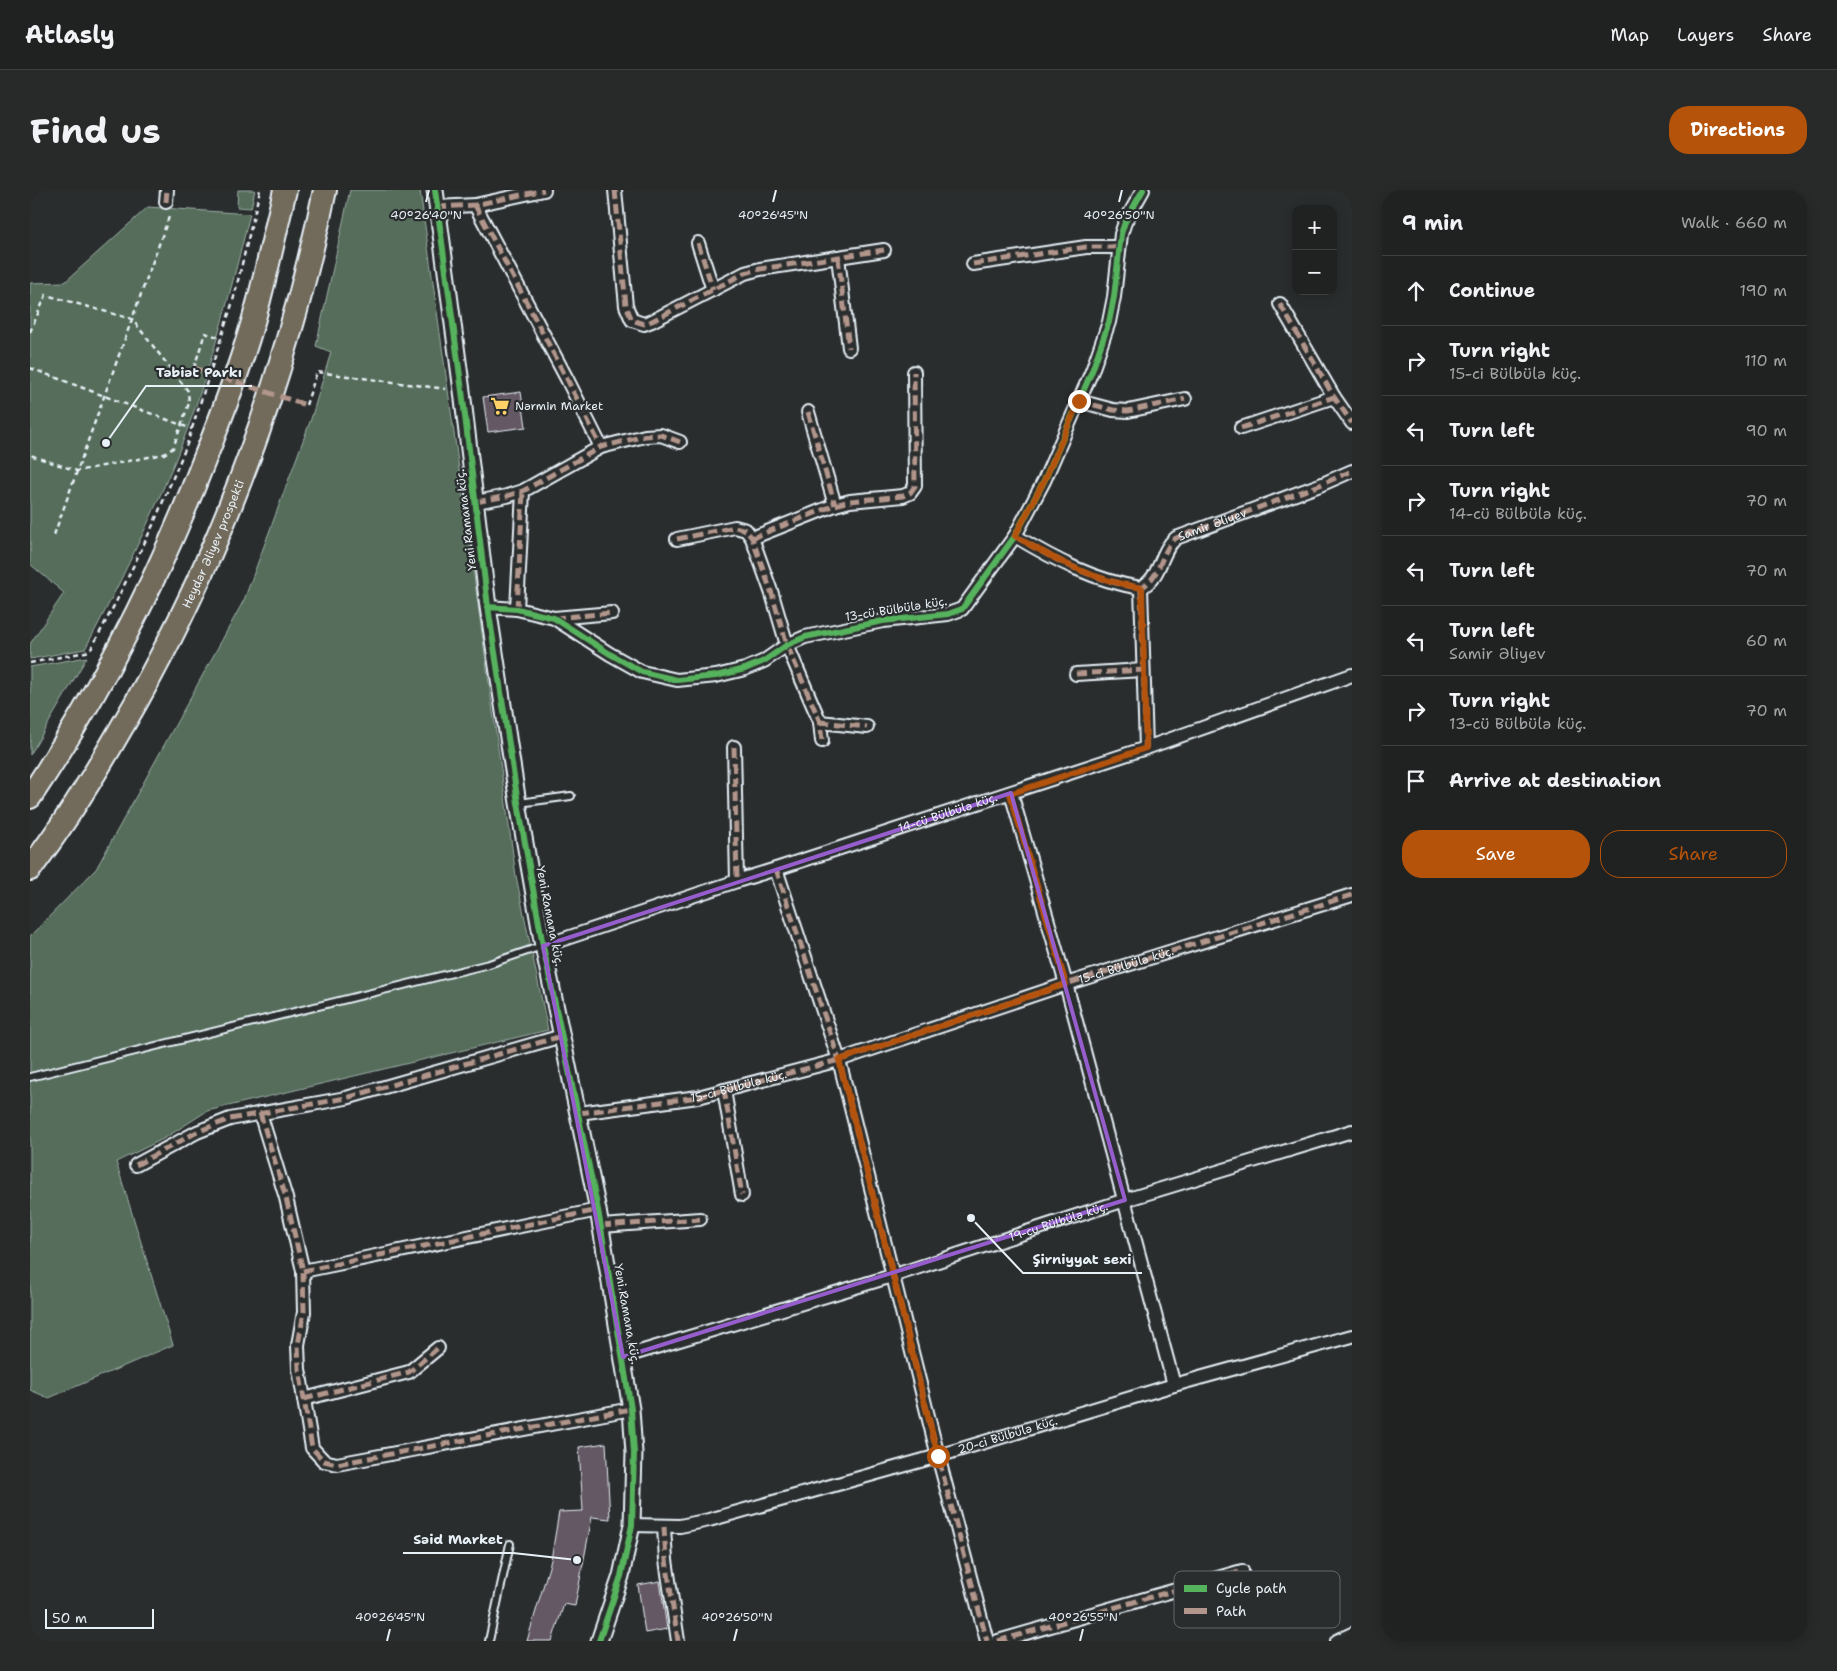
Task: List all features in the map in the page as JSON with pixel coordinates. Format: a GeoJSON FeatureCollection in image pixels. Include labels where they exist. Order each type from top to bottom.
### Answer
{"type":"FeatureCollection","features":[{"type":"Feature","properties":{"kind":"highway"},"geometry":{"type":"LineString","coordinates":[[30,797],[58,755],[114,658],[149,592],[192,491],[224,411],[257,306],[285,190]]}},
{"type":"Feature","properties":{"kind":"highway","name":"Heydər Əliyev prospekti"},"geometry":{"type":"LineString","coordinates":[[30,869],[92,778],[142,693],[186,607],[232,505],[262,425],[295,319],[325,190]]}},
{"type":"Feature","properties":{"kind":"street","name":"Yeni Ramana küç."},"geometry":{"type":"LineString","coordinates":[[435,190],[462,391],[488,608],[518,803],[544,946],[598,1210],[631,1410],[634,1453],[632,1525],[621,1576],[599,1641]]}},
{"type":"Feature","properties":{"kind":"street"},"geometry":{"type":"LineString","coordinates":[[437,207],[475,205],[544,190]]}},
{"type":"Feature","properties":{"kind":"street"},"geometry":{"type":"LineString","coordinates":[[615,190],[626,306],[632,320],[644,324],[745,273],[884,250]]}},
{"type":"Feature","properties":{"kind":"street","name":"13-cü Bülbülə küç."},"geometry":{"type":"LineString","coordinates":[[488,608],[518,609],[554,618],[642,672],[677,680],[716,676],[745,669],[764,661],[788,645],[805,637],[873,623],[948,614],[962,609],[1015,536],[1044,481],[1092,371],[1109,322],[1116,278],[1118,247],[1125,222],[1143,190]]}},
{"type":"Feature","properties":{"kind":"street"},"geometry":{"type":"LineString","coordinates":[[475,205],[568,379],[601,447]]}},
{"type":"Feature","properties":{"kind":"street"},"geometry":{"type":"LineString","coordinates":[[698,244],[713,290]]}},
{"type":"Feature","properties":{"kind":"street"},"geometry":{"type":"LineString","coordinates":[[973,264],[1086,247],[1118,247]]}},
{"type":"Feature","properties":{"kind":"street"},"geometry":{"type":"LineString","coordinates":[[838,257],[849,348]]}},
{"type":"Feature","properties":{"kind":"street"},"geometry":{"type":"LineString","coordinates":[[1280,304],[1334,397],[1352,424]]}},
{"type":"Feature","properties":{"kind":"street"},"geometry":{"type":"LineString","coordinates":[[752,538],[835,505],[850,501],[903,496],[910,493],[915,486],[914,372]]}},
{"type":"Feature","properties":{"kind":"street"},"geometry":{"type":"LineString","coordinates":[[1241,428],[1334,397]]}},
{"type":"Feature","properties":{"kind":"street"},"geometry":{"type":"LineString","coordinates":[[1079,401],[1113,410],[1128,411],[1185,399]]}},
{"type":"Feature","properties":{"kind":"street"},"geometry":{"type":"LineString","coordinates":[[808,412],[835,505]]}},
{"type":"Feature","properties":{"kind":"street"},"geometry":{"type":"LineString","coordinates":[[476,502],[523,491],[601,447],[645,436],[661,435],[680,442]]}},
{"type":"Feature","properties":{"kind":"street","name":"Samir Əliyev"},"geometry":{"type":"LineString","coordinates":[[1142,588],[1157,573],[1169,544],[1176,538],[1352,471]]}},
{"type":"Feature","properties":{"kind":"street"},"geometry":{"type":"LineString","coordinates":[[518,609],[523,491]]}},
{"type":"Feature","properties":{"kind":"street"},"geometry":{"type":"LineString","coordinates":[[677,539],[735,527],[746,530],[752,538],[788,645],[820,722],[822,741]]}},
{"type":"Feature","properties":{"kind":"street"},"geometry":{"type":"LineString","coordinates":[[1015,536],[1048,556],[1077,570],[1122,585],[1142,588],[1146,748]]}},
{"type":"Feature","properties":{"kind":"street"},"geometry":{"type":"LineString","coordinates":[[554,618],[612,613]]}},
{"type":"Feature","properties":{"kind":"street"},"geometry":{"type":"LineString","coordinates":[[1076,674],[1143,670]]}},
{"type":"Feature","properties":{"kind":"street","name":"14-cü Bülbülə küç."},"geometry":{"type":"LineString","coordinates":[[544,946],[736,881],[776,870],[1010,794],[1352,675]]}},
{"type":"Feature","properties":{"kind":"street"},"geometry":{"type":"LineString","coordinates":[[820,722],[867,727]]}},
{"type":"Feature","properties":{"kind":"street"},"geometry":{"type":"LineString","coordinates":[[734,747],[736,881]]}},
{"type":"Feature","properties":{"kind":"street"},"geometry":{"type":"LineString","coordinates":[[1010,794],[1066,984],[1174,1384]]}},
{"type":"Feature","properties":{"kind":"street"},"geometry":{"type":"LineString","coordinates":[[776,870],[839,1060],[892,1276],[987,1641]]}},
{"type":"Feature","properties":{"kind":"street","name":"15-ci Bülbülə küç."},"geometry":{"type":"LineString","coordinates":[[579,1113],[698,1096],[839,1060],[1066,984],[1352,895]]}},
{"type":"Feature","properties":{"kind":"street"},"geometry":{"type":"LineString","coordinates":[[136,1165],[197,1132],[230,1119],[346,1098],[562,1036]]}},
{"type":"Feature","properties":{"kind":"street"},"geometry":{"type":"LineString","coordinates":[[724,1090],[742,1195]]}},
{"type":"Feature","properties":{"kind":"street"},"geometry":{"type":"LineString","coordinates":[[260,1113],[286,1198],[303,1271],[304,1312],[298,1345],[299,1370],[312,1448],[324,1461],[337,1464],[631,1410]]}},
{"type":"Feature","properties":{"kind":"street","name":"19-cu Bülbülə küç."},"geometry":{"type":"LineString","coordinates":[[623,1357],[892,1276],[1125,1200],[1352,1131]]}},
{"type":"Feature","properties":{"kind":"street"},"geometry":{"type":"LineString","coordinates":[[303,1271],[598,1210]]}},
{"type":"Feature","properties":{"kind":"street"},"geometry":{"type":"LineString","coordinates":[[600,1226],[700,1219]]}},
{"type":"Feature","properties":{"kind":"street","name":"20-ci Bülbülə küç."},"geometry":{"type":"LineString","coordinates":[[632,1525],[680,1526],[709,1520],[938,1456],[1174,1384],[1352,1336]]}},
{"type":"Feature","properties":{"kind":"street"},"geometry":{"type":"LineString","coordinates":[[304,1399],[409,1372],[438,1348]]}},
{"type":"Feature","properties":{"kind":"street"},"geometry":{"type":"LineString","coordinates":[[664,1527],[666,1560],[678,1641]]}},
{"type":"Feature","properties":{"kind":"street"},"geometry":{"type":"LineString","coordinates":[[998,1641],[1174,1590]]}},
{"type":"Feature","properties":{"kind":"street"},"geometry":{"type":"LineString","coordinates":[[1337,1641],[1352,1634]]}},
{"type":"Feature","properties":{"kind":"lane"},"geometry":{"type":"LineString","coordinates":[[518,803],[571,796]]}},
{"type":"Feature","properties":{"kind":"lane"},"geometry":{"type":"LineString","coordinates":[[30,1077],[489,964],[544,946]]}},
{"type":"Feature","properties":{"kind":"lane"},"geometry":{"type":"LineString","coordinates":[[489,1641],[510,1544]]}},
{"type":"Feature","properties":{"kind":"path"},"geometry":{"type":"LineString","coordinates":[[30,663],[90,651],[117,600],[153,525],[192,428],[222,338],[238,282],[260,190]]}},
{"type":"Feature","properties":{"kind":"path"},"geometry":{"type":"LineString","coordinates":[[54,535],[132,319],[169,200]]}},
{"type":"Feature","properties":{"kind":"path"},"geometry":{"type":"LineString","coordinates":[[30,332],[46,295],[132,319],[188,391],[189,404],[170,452],[164,454],[77,470],[30,455]]}},
{"type":"Feature","properties":{"kind":"path"},"geometry":{"type":"LineString","coordinates":[[194,368],[205,333],[222,338]]}},
{"type":"Feature","properties":{"kind":"path"},"geometry":{"type":"LineString","coordinates":[[30,368],[192,428]]}},
{"type":"Feature","properties":{"kind":"path"},"geometry":{"type":"LineString","coordinates":[[306,405],[317,372],[462,391]]}},
{"type":"Feature","properties":{"kind":"highlighted area"},"geometry":{"type":"Polygon","coordinates":[[[1011,793],[1125,1200],[623,1357],[543,946],[1011,793]]]}},
{"type":"Feature","properties":{"kind":"green space"},"geometry":{"type":"Polygon","coordinates":[[[238,190],[255,190],[251,208],[237,207],[238,190]]]}},
{"type":"Feature","properties":{"kind":"green space"},"geometry":{"type":"Polygon","coordinates":[[[350,190],[420,190],[516,876],[548,1030],[207,1111],[165,1138],[116,1162],[173,1345],[49,1398],[30,1390],[30,936],[96,869],[244,600],[311,419],[331,352],[316,346],[350,190]]]}},
{"type":"Feature","properties":{"kind":"green space"},"geometry":{"type":"Polygon","coordinates":[[[148,207],[250,214],[226,308],[198,400],[175,461],[121,580],[85,649],[30,659],[30,644],[64,593],[30,564],[30,283],[65,282],[148,207]]]}},
{"type":"Feature","properties":{"kind":"green space"},"geometry":{"type":"Polygon","coordinates":[[[87,657],[30,755],[30,667],[87,657]]]}},
{"type":"Feature","properties":{"kind":"building"},"geometry":{"type":"Polygon","coordinates":[[[521,392],[526,427],[488,432],[483,397],[521,392]]]}},
{"type":"Feature","properties":{"kind":"building"},"geometry":{"type":"Polygon","coordinates":[[[606,1443],[610,1519],[592,1517],[575,1606],[564,1604],[552,1641],[527,1641],[551,1560],[559,1512],[583,1511],[579,1447],[606,1443]]]}},
{"type":"Feature","properties":{"kind":"building"},"geometry":{"type":"Polygon","coordinates":[[[660,1581],[667,1629],[645,1633],[638,1585],[660,1581]]]}},
{"type":"Feature","properties":{"kind":"marked path"},"geometry":{"type":"LineString","coordinates":[[166,202],[167,190]]}},
{"type":"Feature","properties":{"kind":"marked path"},"geometry":{"type":"LineString","coordinates":[[437,207],[475,205],[544,190]]}},
{"type":"Feature","properties":{"kind":"marked path"},"geometry":{"type":"LineString","coordinates":[[615,190],[626,306],[632,320],[644,324],[745,273],[884,250]]}},
{"type":"Feature","properties":{"kind":"marked path"},"geometry":{"type":"LineString","coordinates":[[475,205],[601,447]]}},
{"type":"Feature","properties":{"kind":"marked path"},"geometry":{"type":"LineString","coordinates":[[698,243],[713,290]]}},
{"type":"Feature","properties":{"kind":"marked path"},"geometry":{"type":"LineString","coordinates":[[973,264],[1086,247],[1119,247]]}},
{"type":"Feature","properties":{"kind":"marked path"},"geometry":{"type":"LineString","coordinates":[[838,257],[849,348]]}},
{"type":"Feature","properties":{"kind":"marked path"},"geometry":{"type":"LineString","coordinates":[[1280,304],[1334,397],[1352,423]]}},
{"type":"Feature","properties":{"kind":"marked path"},"geometry":{"type":"LineString","coordinates":[[194,368],[306,405]]}},
{"type":"Feature","properties":{"kind":"marked path"},"geometry":{"type":"LineString","coordinates":[[752,538],[835,505],[850,501],[903,496],[910,493],[915,486],[914,372]]}},
{"type":"Feature","properties":{"kind":"marked path"},"geometry":{"type":"LineString","coordinates":[[1241,428],[1334,397]]}},
{"type":"Feature","properties":{"kind":"marked path"},"geometry":{"type":"LineString","coordinates":[[1079,401],[1113,410],[1128,411],[1185,399]]}},
{"type":"Feature","properties":{"kind":"marked path"},"geometry":{"type":"LineString","coordinates":[[808,412],[835,505]]}},
{"type":"Feature","properties":{"kind":"marked path"},"geometry":{"type":"LineString","coordinates":[[476,502],[523,491],[601,447],[645,436],[661,435],[680,442]]}},
{"type":"Feature","properties":{"kind":"marked path"},"geometry":{"type":"LineString","coordinates":[[1015,536],[1091,575],[1141,588],[1153,577],[1166,550],[1176,538],[1320,485],[1352,471]]}},
{"type":"Feature","properties":{"kind":"marked path"},"geometry":{"type":"LineString","coordinates":[[517,609],[523,491]]}},
{"type":"Feature","properties":{"kind":"marked path"},"geometry":{"type":"LineString","coordinates":[[677,539],[735,527],[746,530],[752,538],[772,594],[787,645],[820,722],[822,741]]}},
{"type":"Feature","properties":{"kind":"marked path"},"geometry":{"type":"LineString","coordinates":[[1141,588],[1146,748]]}},
{"type":"Feature","properties":{"kind":"marked path"},"geometry":{"type":"LineString","coordinates":[[554,618],[612,613]]}},
{"type":"Feature","properties":{"kind":"marked path"},"geometry":{"type":"LineString","coordinates":[[1076,674],[1143,670]]}},
{"type":"Feature","properties":{"kind":"marked path"},"geometry":{"type":"LineString","coordinates":[[820,722],[867,727]]}},
{"type":"Feature","properties":{"kind":"marked path"},"geometry":{"type":"LineString","coordinates":[[734,747],[737,881]]}},
{"type":"Feature","properties":{"kind":"marked path"},"geometry":{"type":"LineString","coordinates":[[776,869],[839,1060],[938,1456],[987,1641]]}},
{"type":"Feature","properties":{"kind":"marked path"},"geometry":{"type":"LineString","coordinates":[[579,1113],[698,1097],[839,1060],[1066,984],[1352,895]]}},
{"type":"Feature","properties":{"kind":"marked path"},"geometry":{"type":"LineString","coordinates":[[136,1165],[197,1132],[230,1119],[346,1098],[562,1036]]}},
{"type":"Feature","properties":{"kind":"marked path"},"geometry":{"type":"LineString","coordinates":[[724,1090],[742,1195]]}},
{"type":"Feature","properties":{"kind":"marked path"},"geometry":{"type":"LineString","coordinates":[[260,1113],[286,1198],[303,1271],[304,1312],[298,1345],[299,1369],[312,1448],[324,1461],[337,1464],[631,1409]]}},
{"type":"Feature","properties":{"kind":"marked path"},"geometry":{"type":"LineString","coordinates":[[303,1271],[598,1210]]}},
{"type":"Feature","properties":{"kind":"marked path"},"geometry":{"type":"LineString","coordinates":[[601,1226],[700,1219]]}},
{"type":"Feature","properties":{"kind":"marked path"},"geometry":{"type":"LineString","coordinates":[[304,1399],[409,1372],[438,1348]]}},
{"type":"Feature","properties":{"kind":"marked path"},"geometry":{"type":"LineString","coordinates":[[664,1527],[666,1560],[678,1641]]}},
{"type":"Feature","properties":{"kind":"marked path"},"geometry":{"type":"LineString","coordinates":[[998,1641],[1174,1591]]}},
{"type":"Feature","properties":{"kind":"cycle path"},"geometry":{"type":"LineString","coordinates":[[435,190],[488,607],[518,803],[543,946],[598,1210],[631,1409],[634,1453],[632,1525],[621,1576],[599,1641]]}},
{"type":"Feature","properties":{"kind":"cycle path"},"geometry":{"type":"LineString","coordinates":[[488,607],[517,609],[554,618],[642,672],[677,680],[716,676],[745,669],[764,661],[787,645],[805,637],[883,621],[948,614],[962,609],[1015,536],[1044,481],[1092,371],[1109,322],[1114,297],[1121,234],[1125,222],[1143,190]]}},
{"type":"Feature","properties":{"kind":"place","name":"Nərmin Market"},"geometry":{"type":"Point","coordinates":[500,406]}},
{"type":"Feature","properties":{"kind":"place","name":"Təbiət Parkı"},"geometry":{"type":"Point","coordinates":[106,443]}},
{"type":"Feature","properties":{"kind":"place","name":"Şirniyyat sexi"},"geometry":{"type":"Point","coordinates":[971,1218]}},
{"type":"Feature","properties":{"kind":"place","name":"Səid Market"},"geometry":{"type":"Point","coordinates":[577,1560]}},
{"type":"Feature","properties":{"kind":"route"},"geometry":{"type":"LineString","coordinates":[[938,1456],[839,1060],[1066,984],[1010,794],[1146,748],[1142,588],[1122,585],[1077,570],[1048,556],[1015,536],[1044,481],[1079,401]]}}]}
